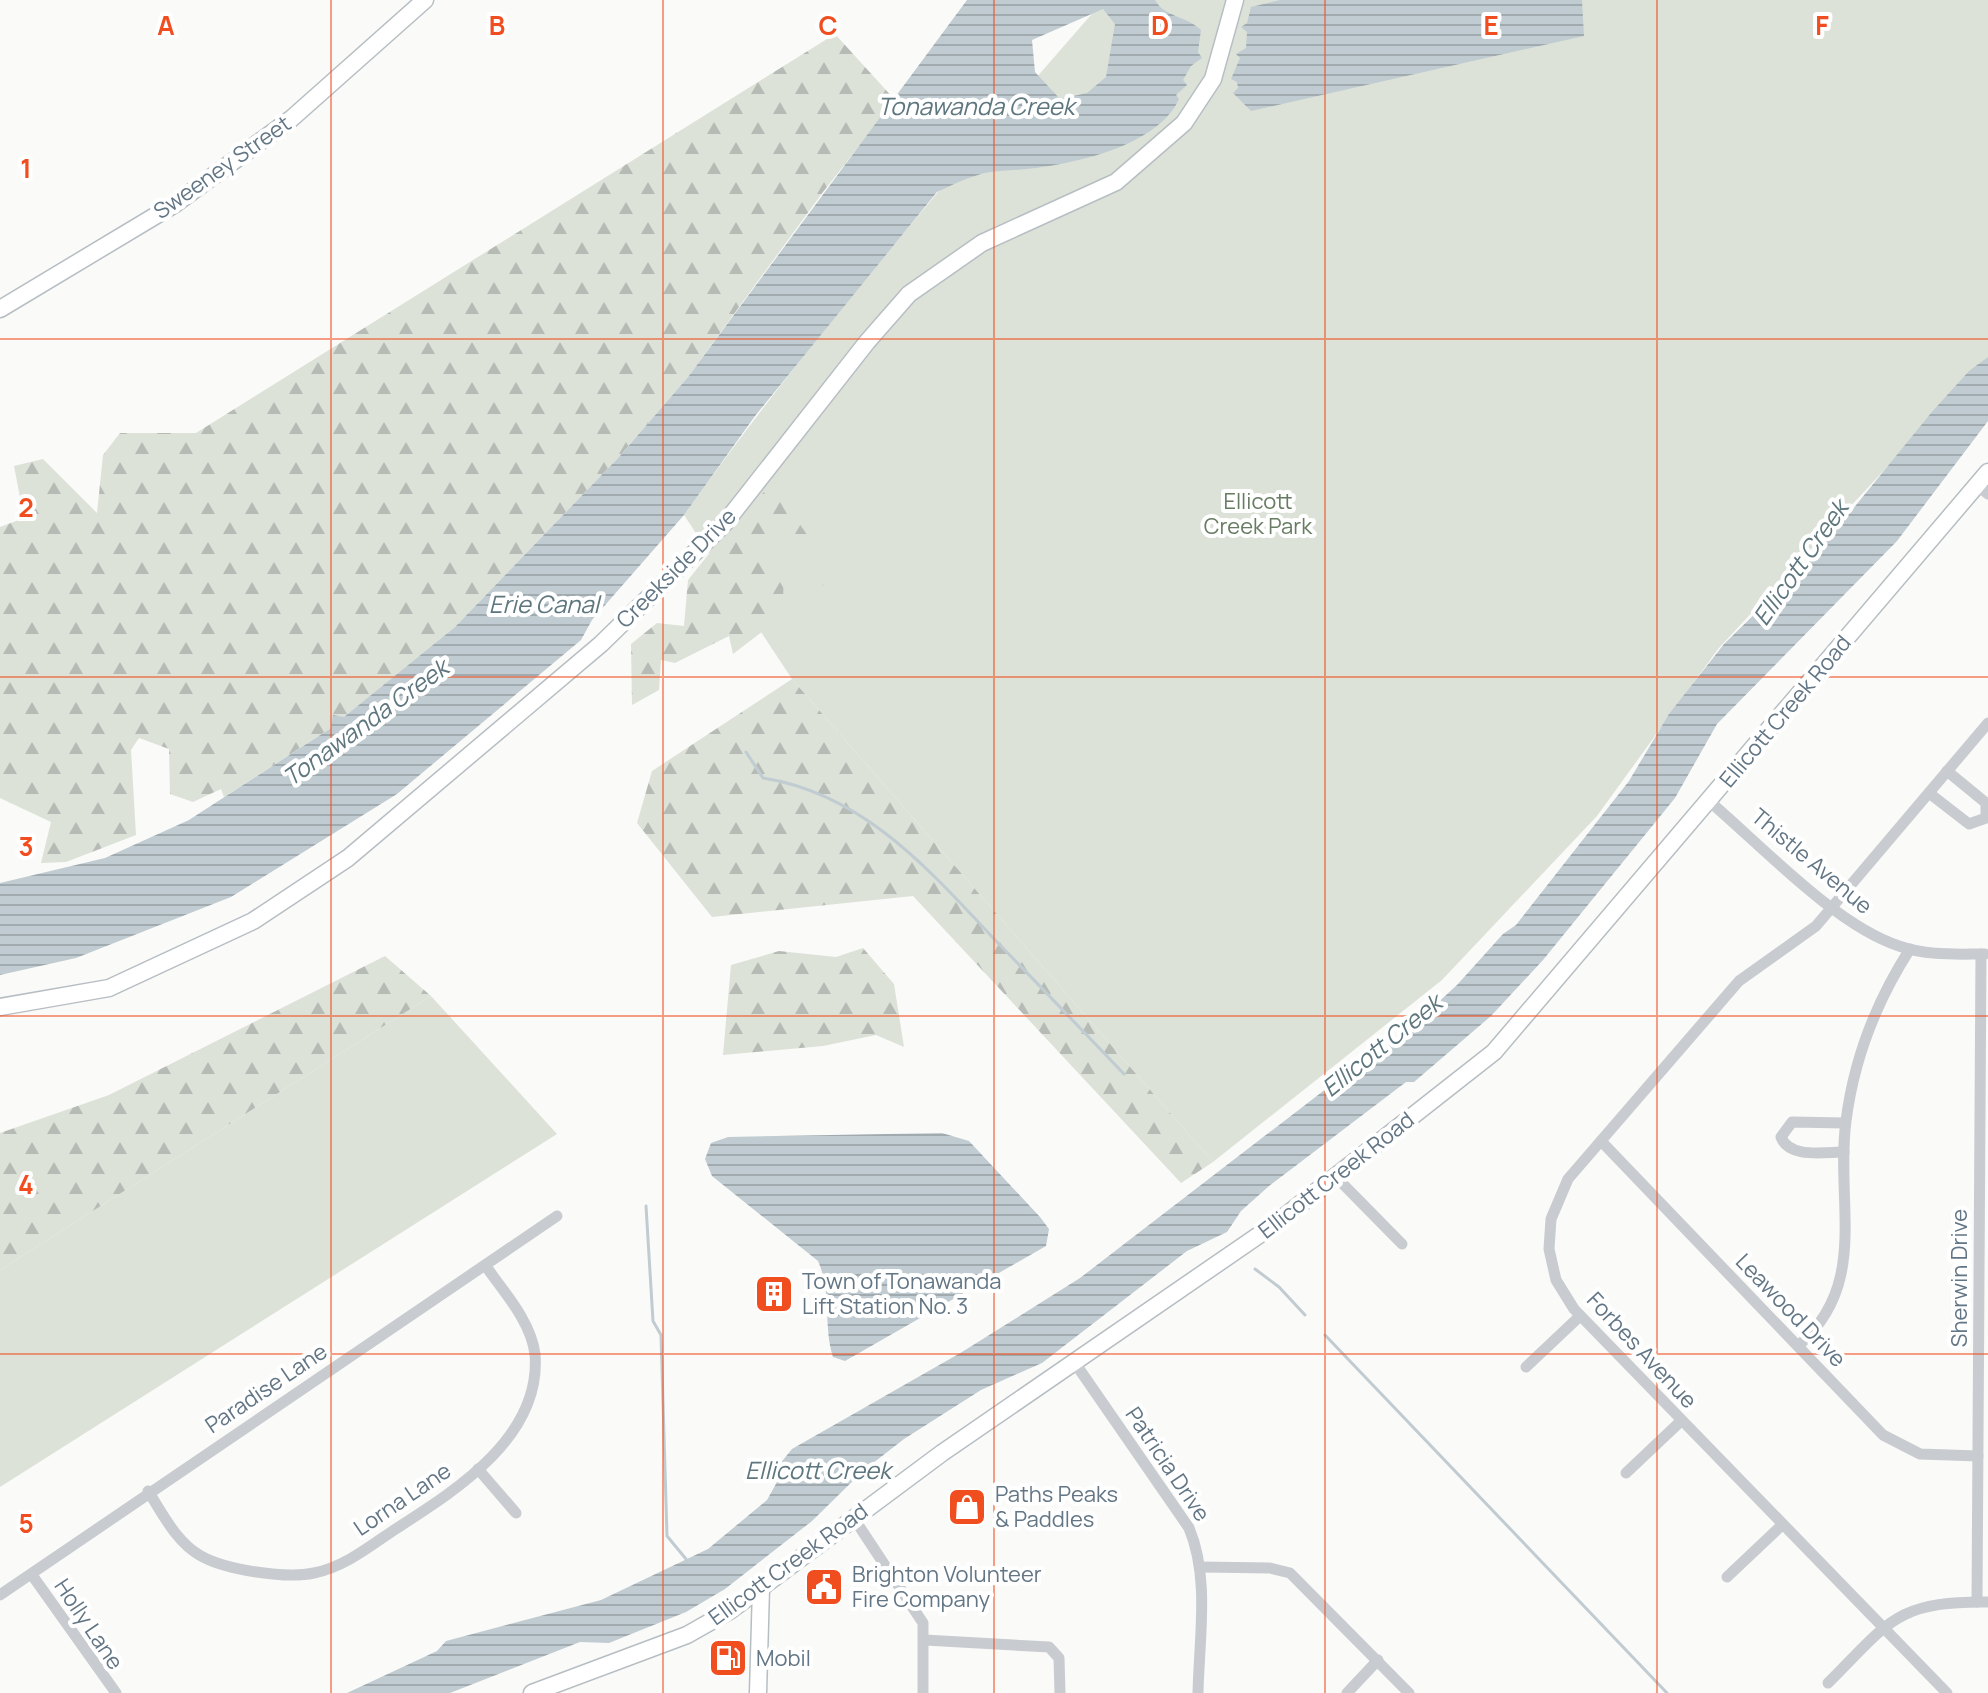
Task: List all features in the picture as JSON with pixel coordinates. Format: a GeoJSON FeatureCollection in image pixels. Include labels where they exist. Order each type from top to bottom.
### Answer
{"type":"FeatureCollection","features":[{"type":"Feature","properties":{"kind":"street","name":"Sweeney Street"},"geometry":{"type":"LineString","coordinates":[[0,309],[175,204],[291,119],[425,0]]}},
{"type":"Feature","properties":{"kind":"street","name":"Creekside Drive"},"geometry":{"type":"LineString","coordinates":[[0,1007],[109,988],[253,921],[348,858],[601,644],[725,523],[867,342],[909,294],[982,243],[1116,182],[1184,123],[1213,79],[1235,0]]}},
{"type":"Feature","properties":{"kind":"street","name":"Ellicott Creek Road"},"geometry":{"type":"LineString","coordinates":[[532,1693],[687,1635],[761,1588],[853,1517],[1201,1278],[1336,1177],[1494,1052],[1984,483]]}},
{"type":"Feature","properties":{"kind":"street","name":"Forbes Avenue"},"geometry":{"type":"LineString","coordinates":[[1947,1693],[1580,1316],[1556,1280],[1549,1234],[1560,1192],[1601,1141],[1739,981],[1763,961],[1801,939],[1832,907],[1988,723]]}},
{"type":"Feature","properties":{"kind":"street"},"geometry":{"type":"LineString","coordinates":[[1929,793],[1969,824],[1986,818],[1986,803],[1947,771]]}},
{"type":"Feature","properties":{"kind":"street","name":"Thistle Avenue"},"geometry":{"type":"LineString","coordinates":[[1709,801],[1832,907],[1869,934],[1910,949],[1984,954]]}},
{"type":"Feature","properties":{"kind":"street"},"geometry":{"type":"LineString","coordinates":[[1798,1346],[1825,1319],[1841,1284],[1845,1123],[1865,1040],[1884,993],[1910,949]]}},
{"type":"Feature","properties":{"kind":"street","name":"Sherwin Drive"},"geometry":{"type":"LineString","coordinates":[[1982,1602],[1978,1456],[1984,954]]}},
{"type":"Feature","properties":{"kind":"street"},"geometry":{"type":"LineString","coordinates":[[1844,1152],[1794,1151],[1782,1143],[1781,1137],[1783,1130],[1792,1122],[1845,1123]]}},
{"type":"Feature","properties":{"kind":"street","name":"Leawood Drive"},"geometry":{"type":"LineString","coordinates":[[1601,1141],[1895,1443],[1920,1454],[1978,1456]]}},
{"type":"Feature","properties":{"kind":"street"},"geometry":{"type":"LineString","coordinates":[[1336,1177],[1402,1244]]}},
{"type":"Feature","properties":{"kind":"street","name":"Paradise Lane"},"geometry":{"type":"LineString","coordinates":[[0,1595],[148,1491],[557,1216]]}},
{"type":"Feature","properties":{"kind":"street","name":"Lorna Lane"},"geometry":{"type":"LineString","coordinates":[[148,1491],[179,1538],[204,1558],[281,1575],[299,1575],[344,1563],[459,1488],[494,1454],[519,1417],[535,1365],[526,1326],[485,1265]]}},
{"type":"Feature","properties":{"kind":"street"},"geometry":{"type":"LineString","coordinates":[[1526,1367],[1580,1316]]}},
{"type":"Feature","properties":{"kind":"street","name":"Patricia Drive"},"geometry":{"type":"LineString","coordinates":[[1075,1363],[1189,1528],[1201,1567],[1198,1693]]}},
{"type":"Feature","properties":{"kind":"street"},"geometry":{"type":"LineString","coordinates":[[1626,1473],[1681,1421]]}},
{"type":"Feature","properties":{"kind":"street"},"geometry":{"type":"LineString","coordinates":[[478,1469],[516,1513]]}},
{"type":"Feature","properties":{"kind":"street"},"geometry":{"type":"LineString","coordinates":[[853,1517],[918,1612],[925,1640],[923,1693]]}},
{"type":"Feature","properties":{"kind":"street"},"geometry":{"type":"LineString","coordinates":[[1727,1577],[1782,1525]]}},
{"type":"Feature","properties":{"kind":"street"},"geometry":{"type":"LineString","coordinates":[[1201,1567],[1270,1568],[1290,1573],[1409,1693]]}},
{"type":"Feature","properties":{"kind":"street","name":"Holly Lane"},"geometry":{"type":"LineString","coordinates":[[32,1575],[116,1693]]}},
{"type":"Feature","properties":{"kind":"street"},"geometry":{"type":"LineString","coordinates":[[758,1693],[761,1588]]}},
{"type":"Feature","properties":{"kind":"street"},"geometry":{"type":"LineString","coordinates":[[1828,1683],[1882,1629],[1919,1607],[1982,1602]]}},
{"type":"Feature","properties":{"kind":"street"},"geometry":{"type":"LineString","coordinates":[[925,1640],[1049,1647],[1059,1658],[1060,1693]]}},
{"type":"Feature","properties":{"kind":"street"},"geometry":{"type":"LineString","coordinates":[[1347,1693],[1378,1660]]}},
{"type":"Feature","properties":{"kind":"green space","name":"Ellicott Creek Park"},"geometry":{"type":"Polygon","coordinates":[[[1104,0],[1988,0],[1988,380],[1927,424],[1718,649],[1597,816],[1442,980],[1213,1162],[792,679],[684,515],[835,317],[1104,0]]]}},
{"type":"Feature","properties":{"kind":"green space"},"geometry":{"type":"Polygon","coordinates":[[[835,34],[895,100],[823,192],[688,377],[619,457],[455,627],[331,728],[224,797],[221,789],[193,802],[170,794],[169,749],[139,738],[131,750],[136,835],[66,862],[41,863],[51,822],[0,798],[0,527],[24,518],[14,466],[43,459],[97,513],[103,455],[120,433],[196,433],[835,34]]]}},
{"type":"Feature","properties":{"kind":"green space"},"geometry":{"type":"Polygon","coordinates":[[[771,483],[817,549],[800,556],[786,535],[771,537],[769,563],[784,572],[783,599],[824,584],[733,654],[729,636],[675,663],[661,660],[659,690],[632,705],[631,644],[657,623],[684,626],[688,580],[712,550],[733,548],[733,532],[771,483]]]}},
{"type":"Feature","properties":{"kind":"green space"},"geometry":{"type":"Polygon","coordinates":[[[792,679],[1213,1162],[1181,1183],[913,896],[712,917],[637,823],[652,771],[792,679]]]}},
{"type":"Feature","properties":{"kind":"green space"},"geometry":{"type":"Polygon","coordinates":[[[863,948],[894,984],[904,1047],[876,1035],[823,1046],[723,1055],[731,965],[779,951],[836,957],[863,948]]]}},
{"type":"Feature","properties":{"kind":"green space"},"geometry":{"type":"Polygon","coordinates":[[[385,956],[431,996],[0,1270],[0,1133],[109,1095],[385,956]]]}},
{"type":"Feature","properties":{"kind":"green space"},"geometry":{"type":"Polygon","coordinates":[[[431,996],[557,1134],[0,1487],[0,1270],[431,996]]]}},
{"type":"Feature","properties":{"kind":"water","name":"Erie Canal"},"geometry":{"type":"Polygon","coordinates":[[[967,0],[1155,0],[1164,10],[1201,30],[1198,52],[1202,58],[1191,66],[1183,80],[1187,85],[1176,95],[1179,99],[1153,129],[1113,150],[1090,157],[1068,163],[984,173],[937,192],[755,416],[684,515],[592,620],[581,640],[397,794],[231,897],[76,958],[0,975],[0,883],[105,858],[189,820],[331,728],[333,715],[344,717],[455,627],[619,457],[688,377],[967,0]],[[1103,9],[1032,40],[1035,72],[1060,99],[1087,93],[1106,77],[1115,24],[1103,9]]]}},
{"type":"Feature","properties":{"kind":"water"},"geometry":{"type":"Polygon","coordinates":[[[1280,0],[1582,0],[1584,36],[1251,111],[1233,93],[1238,88],[1237,82],[1231,79],[1240,58],[1236,54],[1246,48],[1247,32],[1241,27],[1247,23],[1251,7],[1280,0]]]}},
{"type":"Feature","properties":{"kind":"water","name":"Ellicott Creek"},"geometry":{"type":"Polygon","coordinates":[[[1988,357],[1988,421],[1897,541],[1717,724],[1675,798],[1543,960],[1491,1016],[1414,1082],[1406,1082],[1269,1186],[1241,1211],[1227,1232],[1187,1251],[1042,1363],[981,1390],[904,1439],[864,1470],[812,1521],[725,1589],[686,1612],[609,1643],[580,1642],[450,1693],[347,1693],[437,1651],[446,1641],[601,1600],[708,1549],[767,1500],[777,1482],[779,1465],[792,1449],[962,1352],[1080,1278],[1331,1085],[1396,1041],[1457,985],[1503,934],[1516,925],[1629,781],[1669,714],[1724,644],[1817,553],[1931,413],[1969,371],[1988,357]]]}},
{"type":"Feature","properties":{"kind":"water"},"geometry":{"type":"Polygon","coordinates":[[[942,1133],[969,1141],[1040,1217],[1049,1229],[1046,1246],[845,1361],[833,1357],[825,1285],[818,1261],[712,1176],[705,1159],[711,1143],[728,1137],[942,1133]]]}},
{"type":"Feature","properties":{"kind":"waterway"},"geometry":{"type":"LineString","coordinates":[[746,752],[763,778],[800,787],[833,800],[893,839],[947,889],[1124,1074]]}},
{"type":"Feature","properties":{"kind":"waterway"},"geometry":{"type":"LineString","coordinates":[[646,1206],[653,1321],[661,1335],[667,1536],[686,1559]]}},
{"type":"Feature","properties":{"kind":"waterway"},"geometry":{"type":"LineString","coordinates":[[1255,1269],[1279,1287],[1305,1315]]}},
{"type":"Feature","properties":{"kind":"waterway"},"geometry":{"type":"LineString","coordinates":[[1325,1335],[1667,1693]]}},
{"type":"Feature","properties":{"kind":"place","name":"Town of Tonawanda Lift Station No. 3"},"geometry":{"type":"Point","coordinates":[774,1294]}},
{"type":"Feature","properties":{"kind":"place","name":"Paths Peaks & Paddles"},"geometry":{"type":"Point","coordinates":[967,1507]}},
{"type":"Feature","properties":{"kind":"place","name":"Brighton Volunteer Fire Company"},"geometry":{"type":"Point","coordinates":[824,1587]}},
{"type":"Feature","properties":{"kind":"place","name":"Mobil"},"geometry":{"type":"Point","coordinates":[728,1658]}},
{"type":"Feature","properties":{"kind":"water label","name":"Tonawanda Creek"},"geometry":{"type":"Point","coordinates":[976,107]}},
{"type":"Feature","properties":{"kind":"water label","name":"Tonawanda Creek"},"geometry":{"type":"Point","coordinates":[366,723]}}]}
